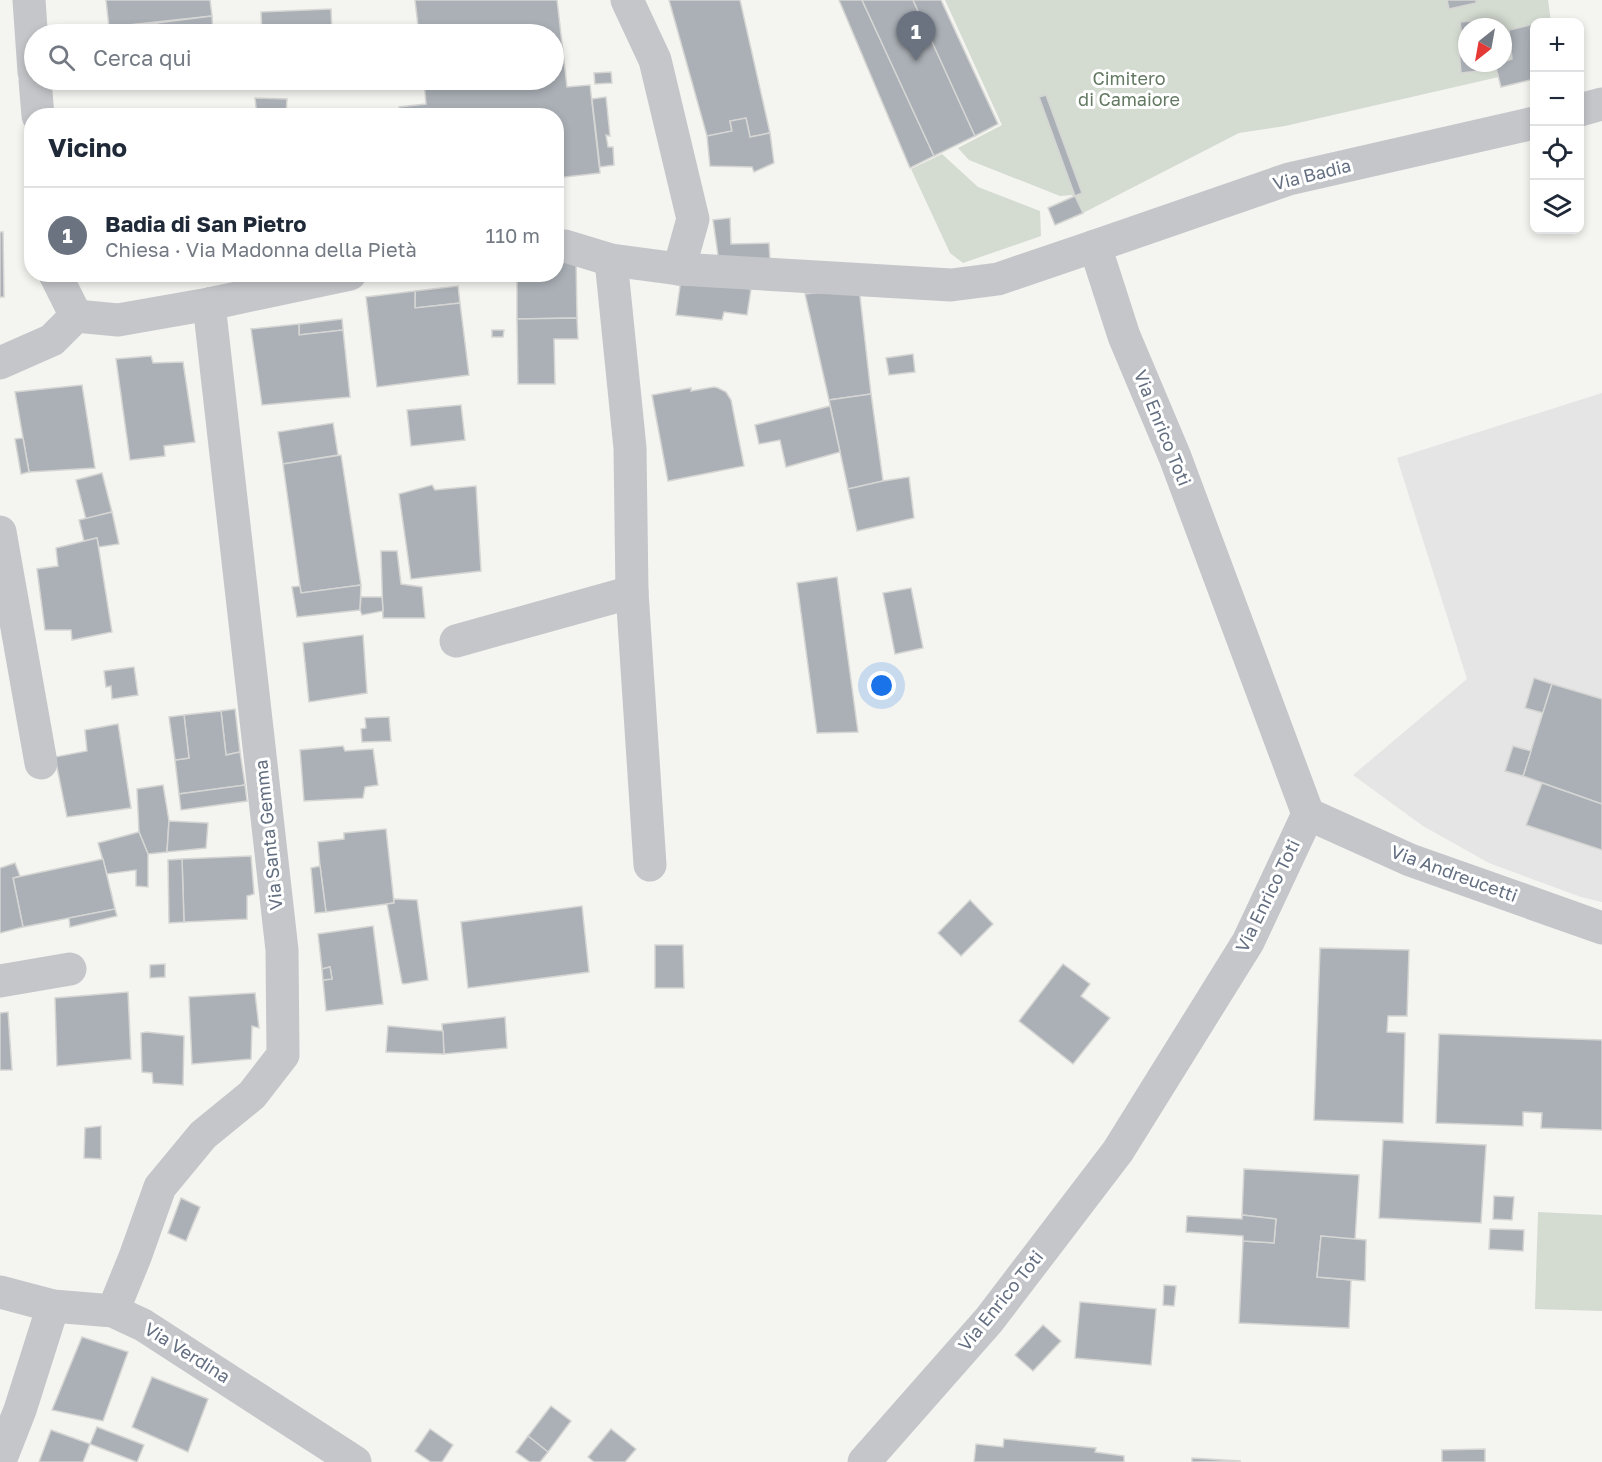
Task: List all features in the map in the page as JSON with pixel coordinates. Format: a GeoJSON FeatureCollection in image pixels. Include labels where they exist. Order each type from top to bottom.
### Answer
{"type":"FeatureCollection","features":[{"type":"Feature","properties":{"kind":"street"},"geometry":{"type":"LineString","coordinates":[[29,0],[31,24]]}},
{"type":"Feature","properties":{"kind":"street"},"geometry":{"type":"LineString","coordinates":[[627,0],[655,60],[693,219],[679,268]]}},
{"type":"Feature","properties":{"kind":"street"},"geometry":{"type":"LineString","coordinates":[[36,90],[37,108]]}},
{"type":"Feature","properties":{"kind":"street"},"geometry":{"type":"LineString","coordinates":[[1584,109],[1602,104]]}},
{"type":"Feature","properties":{"kind":"street","name":"Via Badia"},"geometry":{"type":"LineString","coordinates":[[564,246],[611,261],[679,268],[744,274],[951,285],[998,279],[1289,179],[1530,124]]}},
{"type":"Feature","properties":{"kind":"street","name":"Via Enrico Toti"},"geometry":{"type":"LineString","coordinates":[[864,1462],[989,1320],[1118,1151],[1248,942],[1308,814],[1175,457],[1124,336],[1095,246]]}},
{"type":"Feature","properties":{"kind":"street"},"geometry":{"type":"LineString","coordinates":[[611,261],[630,448],[632,592],[651,865]]}},
{"type":"Feature","properties":{"kind":"street"},"geometry":{"type":"LineString","coordinates":[[59,282],[76,316]]}},
{"type":"Feature","properties":{"kind":"street"},"geometry":{"type":"LineString","coordinates":[[76,316],[118,320],[312,282]]}},
{"type":"Feature","properties":{"kind":"street","name":"Via Santa Gemma"},"geometry":{"type":"LineString","coordinates":[[113,1311],[160,1187],[203,1134],[252,1095],[283,1055],[282,950],[209,304]]}},
{"type":"Feature","properties":{"kind":"street"},"geometry":{"type":"LineString","coordinates":[[0,363],[52,340],[76,316]]}},
{"type":"Feature","properties":{"kind":"street"},"geometry":{"type":"LineString","coordinates":[[0,532],[41,763]]}},
{"type":"Feature","properties":{"kind":"street"},"geometry":{"type":"LineString","coordinates":[[456,641],[632,592]]}},
{"type":"Feature","properties":{"kind":"street","name":"Via Andreucetti"},"geometry":{"type":"LineString","coordinates":[[1308,814],[1410,860],[1602,928]]}},
{"type":"Feature","properties":{"kind":"street"},"geometry":{"type":"LineString","coordinates":[[0,981],[70,969]]}},
{"type":"Feature","properties":{"kind":"street","name":"Via Verdina"},"geometry":{"type":"LineString","coordinates":[[0,1292],[53,1306],[113,1311],[143,1325],[355,1462]]}},
{"type":"Feature","properties":{"kind":"street"},"geometry":{"type":"LineString","coordinates":[[0,1461],[20,1410],[53,1306]]}},
{"type":"Feature","properties":{"kind":"shaded area"},"geometry":{"type":"Polygon","coordinates":[[[1602,393],[1602,902],[1581,897],[1489,863],[1423,826],[1353,775],[1467,679],[1397,458],[1602,393]]]}},
{"type":"Feature","properties":{"kind":"green space","name":"Cimitero di Camaiore"},"geometry":{"type":"Polygon","coordinates":[[[945,0],[1548,0],[1550,18],[1530,18],[1530,70],[1285,126],[1239,133],[1083,213],[1072,195],[1060,196],[969,160],[958,148],[1002,125],[945,0]]]}},
{"type":"Feature","properties":{"kind":"green space"},"geometry":{"type":"Polygon","coordinates":[[[942,154],[978,187],[1040,211],[1041,236],[963,263],[950,253],[911,169],[942,154]]]}},
{"type":"Feature","properties":{"kind":"green space"},"geometry":{"type":"Polygon","coordinates":[[[1538,1212],[1602,1215],[1602,1311],[1535,1309],[1538,1212]]]}},
{"type":"Feature","properties":{"kind":"building"},"geometry":{"type":"Polygon","coordinates":[[[106,0],[210,0],[212,16],[137,24],[109,24],[106,0]]]}},
{"type":"Feature","properties":{"kind":"building"},"geometry":{"type":"Polygon","coordinates":[[[415,0],[557,0],[560,24],[418,24],[415,0]]]}},
{"type":"Feature","properties":{"kind":"building"},"geometry":{"type":"Polygon","coordinates":[[[669,0],[740,0],[770,133],[750,137],[746,118],[730,121],[732,131],[707,136],[669,0]]]}},
{"type":"Feature","properties":{"kind":"building"},"geometry":{"type":"Polygon","coordinates":[[[839,0],[862,0],[934,156],[910,168],[839,0]]]}},
{"type":"Feature","properties":{"kind":"building"},"geometry":{"type":"Polygon","coordinates":[[[862,0],[913,0],[975,136],[934,156],[862,0]]]}},
{"type":"Feature","properties":{"kind":"building"},"geometry":{"type":"Polygon","coordinates":[[[913,0],[941,0],[998,124],[975,136],[913,0]]]}},
{"type":"Feature","properties":{"kind":"building"},"geometry":{"type":"Polygon","coordinates":[[[1447,0],[1476,0],[1476,3],[1449,9],[1447,0]]]}},
{"type":"Feature","properties":{"kind":"building"},"geometry":{"type":"Polygon","coordinates":[[[331,9],[332,24],[262,24],[261,12],[331,9]]]}},
{"type":"Feature","properties":{"kind":"building"},"geometry":{"type":"Polygon","coordinates":[[[212,16],[212,24],[157,24],[212,16]]]}},
{"type":"Feature","properties":{"kind":"building"},"geometry":{"type":"Polygon","coordinates":[[[1530,25],[1530,80],[1501,87],[1497,72],[1512,72],[1512,29],[1530,25]]]}},
{"type":"Feature","properties":{"kind":"building"},"geometry":{"type":"Polygon","coordinates":[[[564,61],[567,87],[590,85],[600,173],[564,177],[564,108],[399,108],[426,104],[425,90],[564,90],[564,61]]]}},
{"type":"Feature","properties":{"kind":"building"},"geometry":{"type":"Polygon","coordinates":[[[611,72],[612,83],[595,84],[594,73],[611,72]]]}},
{"type":"Feature","properties":{"kind":"building"},"geometry":{"type":"Polygon","coordinates":[[[1046,95],[1082,193],[1075,196],[1039,97],[1046,95]]]}},
{"type":"Feature","properties":{"kind":"building"},"geometry":{"type":"Polygon","coordinates":[[[606,97],[610,136],[606,135],[608,147],[613,147],[614,165],[600,167],[592,99],[606,97]]]}},
{"type":"Feature","properties":{"kind":"building"},"geometry":{"type":"Polygon","coordinates":[[[255,98],[287,99],[286,108],[256,108],[255,98]]]}},
{"type":"Feature","properties":{"kind":"building"},"geometry":{"type":"Polygon","coordinates":[[[746,118],[750,137],[770,133],[774,163],[754,172],[752,167],[710,166],[707,136],[732,131],[730,121],[746,118]]]}},
{"type":"Feature","properties":{"kind":"building"},"geometry":{"type":"Polygon","coordinates":[[[1075,196],[1083,213],[1055,225],[1048,208],[1075,196]]]}},
{"type":"Feature","properties":{"kind":"building"},"geometry":{"type":"Polygon","coordinates":[[[730,218],[731,244],[769,243],[770,260],[719,262],[713,220],[730,218]]]}},
{"type":"Feature","properties":{"kind":"building"},"geometry":{"type":"Polygon","coordinates":[[[0,232],[3,232],[4,297],[0,297],[0,232]]]}},
{"type":"Feature","properties":{"kind":"building"},"geometry":{"type":"Polygon","coordinates":[[[576,258],[577,318],[517,319],[517,282],[564,282],[564,259],[576,258]]]}},
{"type":"Feature","properties":{"kind":"building"},"geometry":{"type":"Polygon","coordinates":[[[681,279],[751,289],[747,315],[724,312],[722,320],[676,315],[681,279]]]}},
{"type":"Feature","properties":{"kind":"building"},"geometry":{"type":"Polygon","coordinates":[[[458,286],[460,303],[415,308],[415,291],[458,286]]]}},
{"type":"Feature","properties":{"kind":"building"},"geometry":{"type":"Polygon","coordinates":[[[859,288],[871,394],[829,400],[805,294],[859,288]]]}},
{"type":"Feature","properties":{"kind":"building"},"geometry":{"type":"Polygon","coordinates":[[[415,291],[415,308],[460,303],[469,375],[377,387],[366,297],[415,291]]]}},
{"type":"Feature","properties":{"kind":"building"},"geometry":{"type":"Polygon","coordinates":[[[577,318],[578,339],[554,339],[555,384],[518,384],[517,319],[577,318]]]}},
{"type":"Feature","properties":{"kind":"building"},"geometry":{"type":"Polygon","coordinates":[[[342,319],[343,330],[299,335],[299,324],[342,319]]]}},
{"type":"Feature","properties":{"kind":"building"},"geometry":{"type":"Polygon","coordinates":[[[299,324],[299,335],[343,330],[350,397],[262,405],[251,329],[299,324]]]}},
{"type":"Feature","properties":{"kind":"building"},"geometry":{"type":"Polygon","coordinates":[[[492,330],[504,330],[503,337],[492,337],[492,330]]]}},
{"type":"Feature","properties":{"kind":"building"},"geometry":{"type":"Polygon","coordinates":[[[913,354],[915,372],[889,375],[886,358],[913,354]]]}},
{"type":"Feature","properties":{"kind":"building"},"geometry":{"type":"Polygon","coordinates":[[[151,356],[153,363],[183,362],[195,442],[164,446],[165,456],[130,460],[116,359],[151,356]]]}},
{"type":"Feature","properties":{"kind":"building"},"geometry":{"type":"Polygon","coordinates":[[[82,385],[95,468],[29,472],[15,392],[82,385]]]}},
{"type":"Feature","properties":{"kind":"building"},"geometry":{"type":"Polygon","coordinates":[[[714,387],[726,392],[731,400],[744,466],[668,481],[652,395],[691,388],[691,391],[714,387]]]}},
{"type":"Feature","properties":{"kind":"building"},"geometry":{"type":"Polygon","coordinates":[[[871,394],[883,481],[848,489],[829,400],[871,394]]]}},
{"type":"Feature","properties":{"kind":"building"},"geometry":{"type":"Polygon","coordinates":[[[461,405],[465,440],[411,446],[407,410],[461,405]]]}},
{"type":"Feature","properties":{"kind":"building"},"geometry":{"type":"Polygon","coordinates":[[[830,406],[840,452],[786,467],[780,440],[759,444],[755,425],[830,406]]]}},
{"type":"Feature","properties":{"kind":"building"},"geometry":{"type":"Polygon","coordinates":[[[333,423],[338,455],[283,464],[278,432],[333,423]]]}},
{"type":"Feature","properties":{"kind":"building"},"geometry":{"type":"Polygon","coordinates":[[[23,438],[29,472],[21,474],[15,439],[23,438]]]}},
{"type":"Feature","properties":{"kind":"building"},"geometry":{"type":"Polygon","coordinates":[[[341,455],[361,585],[301,593],[283,464],[341,455]]]}},
{"type":"Feature","properties":{"kind":"building"},"geometry":{"type":"Polygon","coordinates":[[[102,473],[112,512],[86,519],[76,480],[102,473]]]}},
{"type":"Feature","properties":{"kind":"building"},"geometry":{"type":"Polygon","coordinates":[[[909,477],[914,518],[857,531],[848,489],[909,477]]]}},
{"type":"Feature","properties":{"kind":"building"},"geometry":{"type":"Polygon","coordinates":[[[432,485],[435,490],[476,486],[481,571],[411,579],[399,494],[432,485]]]}},
{"type":"Feature","properties":{"kind":"building"},"geometry":{"type":"Polygon","coordinates":[[[112,512],[119,544],[99,547],[97,538],[84,541],[79,520],[112,512]]]}},
{"type":"Feature","properties":{"kind":"building"},"geometry":{"type":"Polygon","coordinates":[[[97,538],[112,632],[72,640],[71,630],[45,630],[37,569],[58,566],[56,548],[97,538]]]}},
{"type":"Feature","properties":{"kind":"building"},"geometry":{"type":"Polygon","coordinates":[[[381,551],[397,551],[401,584],[422,587],[425,618],[383,618],[381,551]]]}},
{"type":"Feature","properties":{"kind":"building"},"geometry":{"type":"Polygon","coordinates":[[[837,577],[858,732],[817,733],[797,583],[837,577]]]}},
{"type":"Feature","properties":{"kind":"building"},"geometry":{"type":"Polygon","coordinates":[[[361,585],[360,610],[297,617],[292,587],[300,586],[301,593],[361,585]]]}},
{"type":"Feature","properties":{"kind":"building"},"geometry":{"type":"Polygon","coordinates":[[[911,588],[923,648],[895,654],[883,593],[911,588]]]}},
{"type":"Feature","properties":{"kind":"building"},"geometry":{"type":"Polygon","coordinates":[[[361,597],[382,597],[383,611],[362,615],[361,597]]]}},
{"type":"Feature","properties":{"kind":"building"},"geometry":{"type":"Polygon","coordinates":[[[363,635],[367,693],[309,702],[303,643],[363,635]]]}},
{"type":"Feature","properties":{"kind":"building"},"geometry":{"type":"Polygon","coordinates":[[[134,667],[138,695],[112,699],[111,686],[106,687],[104,671],[134,667]]]}},
{"type":"Feature","properties":{"kind":"building"},"geometry":{"type":"Polygon","coordinates":[[[1534,678],[1552,684],[1543,713],[1525,708],[1534,678]]]}},
{"type":"Feature","properties":{"kind":"building"},"geometry":{"type":"Polygon","coordinates":[[[1552,684],[1602,699],[1602,804],[1523,776],[1552,684]]]}},
{"type":"Feature","properties":{"kind":"building"},"geometry":{"type":"Polygon","coordinates":[[[235,709],[240,752],[226,755],[221,711],[235,709]]]}},
{"type":"Feature","properties":{"kind":"building"},"geometry":{"type":"Polygon","coordinates":[[[221,711],[226,755],[240,752],[245,785],[179,794],[175,760],[189,758],[184,715],[221,711]]]}},
{"type":"Feature","properties":{"kind":"building"},"geometry":{"type":"Polygon","coordinates":[[[184,715],[189,758],[175,760],[169,717],[184,715]]]}},
{"type":"Feature","properties":{"kind":"building"},"geometry":{"type":"Polygon","coordinates":[[[389,717],[391,741],[362,742],[361,729],[366,728],[365,718],[389,717]]]}},
{"type":"Feature","properties":{"kind":"building"},"geometry":{"type":"Polygon","coordinates":[[[118,724],[131,808],[67,817],[55,757],[87,751],[85,730],[118,724]]]}},
{"type":"Feature","properties":{"kind":"building"},"geometry":{"type":"Polygon","coordinates":[[[343,746],[345,751],[373,749],[378,785],[365,787],[363,798],[304,801],[300,750],[343,746]]]}},
{"type":"Feature","properties":{"kind":"building"},"geometry":{"type":"Polygon","coordinates":[[[1513,746],[1531,751],[1523,776],[1505,771],[1513,746]]]}},
{"type":"Feature","properties":{"kind":"building"},"geometry":{"type":"Polygon","coordinates":[[[1542,783],[1602,804],[1602,850],[1526,825],[1542,783]]]}},
{"type":"Feature","properties":{"kind":"building"},"geometry":{"type":"Polygon","coordinates":[[[163,785],[169,821],[167,852],[148,854],[139,832],[137,789],[163,785]]]}},
{"type":"Feature","properties":{"kind":"building"},"geometry":{"type":"Polygon","coordinates":[[[245,785],[247,801],[181,810],[179,794],[245,785]]]}},
{"type":"Feature","properties":{"kind":"building"},"geometry":{"type":"Polygon","coordinates":[[[169,821],[208,823],[206,848],[167,852],[169,821]]]}},
{"type":"Feature","properties":{"kind":"building"},"geometry":{"type":"Polygon","coordinates":[[[386,829],[394,903],[326,912],[318,842],[344,839],[344,833],[386,829]]]}},
{"type":"Feature","properties":{"kind":"building"},"geometry":{"type":"Polygon","coordinates":[[[139,832],[148,854],[148,887],[136,886],[136,870],[107,874],[98,843],[139,832]]]}},
{"type":"Feature","properties":{"kind":"building"},"geometry":{"type":"Polygon","coordinates":[[[251,856],[254,894],[247,896],[247,919],[184,922],[182,859],[251,856]]]}},
{"type":"Feature","properties":{"kind":"building"},"geometry":{"type":"Polygon","coordinates":[[[103,859],[115,909],[23,927],[13,878],[103,859]]]}},
{"type":"Feature","properties":{"kind":"building"},"geometry":{"type":"Polygon","coordinates":[[[182,859],[184,922],[169,923],[168,860],[182,859]]]}},
{"type":"Feature","properties":{"kind":"building"},"geometry":{"type":"Polygon","coordinates":[[[15,863],[20,876],[13,878],[23,927],[0,933],[0,868],[15,863]]]}},
{"type":"Feature","properties":{"kind":"building"},"geometry":{"type":"Polygon","coordinates":[[[320,866],[326,912],[315,913],[311,868],[320,866]]]}},
{"type":"Feature","properties":{"kind":"building"},"geometry":{"type":"Polygon","coordinates":[[[394,899],[417,900],[428,980],[402,983],[387,904],[394,903],[394,899]]]}},
{"type":"Feature","properties":{"kind":"building"},"geometry":{"type":"Polygon","coordinates":[[[970,900],[993,924],[961,956],[938,933],[970,900]]]}},
{"type":"Feature","properties":{"kind":"building"},"geometry":{"type":"Polygon","coordinates":[[[582,906],[589,972],[468,988],[461,922],[582,906]]]}},
{"type":"Feature","properties":{"kind":"building"},"geometry":{"type":"Polygon","coordinates":[[[115,909],[117,916],[70,927],[69,918],[115,909]]]}},
{"type":"Feature","properties":{"kind":"building"},"geometry":{"type":"Polygon","coordinates":[[[373,926],[383,1004],[326,1011],[323,980],[332,979],[330,967],[322,969],[318,934],[373,926]]]}},
{"type":"Feature","properties":{"kind":"building"},"geometry":{"type":"Polygon","coordinates":[[[655,945],[683,945],[684,988],[655,988],[655,945]]]}},
{"type":"Feature","properties":{"kind":"building"},"geometry":{"type":"Polygon","coordinates":[[[1320,948],[1409,950],[1407,1016],[1388,1016],[1387,1032],[1405,1033],[1403,1123],[1314,1120],[1320,948]]]}},
{"type":"Feature","properties":{"kind":"building"},"geometry":{"type":"Polygon","coordinates":[[[165,964],[165,977],[150,978],[150,965],[165,964]]]}},
{"type":"Feature","properties":{"kind":"building"},"geometry":{"type":"Polygon","coordinates":[[[1063,964],[1090,984],[1081,996],[1110,1018],[1073,1064],[1019,1021],[1063,964]]]}},
{"type":"Feature","properties":{"kind":"building"},"geometry":{"type":"Polygon","coordinates":[[[330,967],[332,979],[323,980],[322,969],[330,967]]]}},
{"type":"Feature","properties":{"kind":"building"},"geometry":{"type":"Polygon","coordinates":[[[128,992],[131,1059],[57,1066],[55,998],[128,992]]]}},
{"type":"Feature","properties":{"kind":"building"},"geometry":{"type":"Polygon","coordinates":[[[255,993],[259,1028],[252,1026],[251,1059],[192,1064],[189,997],[255,993]]]}},
{"type":"Feature","properties":{"kind":"building"},"geometry":{"type":"Polygon","coordinates":[[[8,1012],[12,1070],[0,1070],[0,1013],[8,1012]]]}},
{"type":"Feature","properties":{"kind":"building"},"geometry":{"type":"Polygon","coordinates":[[[505,1017],[507,1048],[444,1054],[442,1024],[505,1017]]]}},
{"type":"Feature","properties":{"kind":"building"},"geometry":{"type":"Polygon","coordinates":[[[388,1026],[443,1031],[444,1054],[386,1052],[388,1026]]]}},
{"type":"Feature","properties":{"kind":"building"},"geometry":{"type":"Polygon","coordinates":[[[141,1033],[184,1036],[183,1085],[153,1083],[152,1073],[142,1072],[141,1033]]]}},
{"type":"Feature","properties":{"kind":"building"},"geometry":{"type":"Polygon","coordinates":[[[1439,1034],[1602,1040],[1602,1130],[1541,1128],[1542,1113],[1523,1112],[1523,1126],[1436,1123],[1439,1034]]]}},
{"type":"Feature","properties":{"kind":"building"},"geometry":{"type":"Polygon","coordinates":[[[101,1126],[101,1159],[84,1158],[85,1128],[101,1126]]]}},
{"type":"Feature","properties":{"kind":"building"},"geometry":{"type":"Polygon","coordinates":[[[1383,1140],[1486,1145],[1481,1223],[1379,1218],[1383,1140]]]}},
{"type":"Feature","properties":{"kind":"building"},"geometry":{"type":"Polygon","coordinates":[[[1244,1169],[1359,1175],[1355,1240],[1321,1236],[1317,1277],[1351,1280],[1349,1328],[1239,1323],[1243,1241],[1274,1243],[1276,1219],[1242,1215],[1244,1169]]]}},
{"type":"Feature","properties":{"kind":"building"},"geometry":{"type":"Polygon","coordinates":[[[1494,1196],[1514,1197],[1512,1220],[1493,1219],[1494,1196]]]}},
{"type":"Feature","properties":{"kind":"building"},"geometry":{"type":"Polygon","coordinates":[[[181,1198],[200,1207],[186,1241],[168,1233],[181,1198]]]}},
{"type":"Feature","properties":{"kind":"building"},"geometry":{"type":"Polygon","coordinates":[[[1242,1215],[1276,1219],[1274,1243],[1243,1241],[1243,1236],[1186,1232],[1187,1216],[1242,1219],[1242,1215]]]}},
{"type":"Feature","properties":{"kind":"building"},"geometry":{"type":"Polygon","coordinates":[[[1490,1229],[1524,1230],[1523,1251],[1489,1249],[1490,1229]]]}},
{"type":"Feature","properties":{"kind":"building"},"geometry":{"type":"Polygon","coordinates":[[[1321,1236],[1366,1240],[1365,1281],[1317,1277],[1321,1236]]]}},
{"type":"Feature","properties":{"kind":"building"},"geometry":{"type":"Polygon","coordinates":[[[1164,1285],[1176,1286],[1174,1306],[1163,1305],[1164,1285]]]}},
{"type":"Feature","properties":{"kind":"building"},"geometry":{"type":"Polygon","coordinates":[[[1080,1302],[1156,1309],[1151,1365],[1075,1358],[1080,1302]]]}},
{"type":"Feature","properties":{"kind":"building"},"geometry":{"type":"Polygon","coordinates":[[[1043,1325],[1061,1341],[1033,1371],[1015,1355],[1043,1325]]]}},
{"type":"Feature","properties":{"kind":"building"},"geometry":{"type":"Polygon","coordinates":[[[82,1337],[128,1352],[103,1421],[52,1410],[82,1337]]]}},
{"type":"Feature","properties":{"kind":"building"},"geometry":{"type":"Polygon","coordinates":[[[152,1377],[208,1399],[188,1452],[132,1427],[152,1377]]]}},
{"type":"Feature","properties":{"kind":"building"},"geometry":{"type":"Polygon","coordinates":[[[551,1406],[571,1421],[548,1452],[528,1436],[551,1406]]]}},
{"type":"Feature","properties":{"kind":"building"},"geometry":{"type":"Polygon","coordinates":[[[97,1427],[144,1445],[137,1462],[90,1444],[97,1427]]]}},
{"type":"Feature","properties":{"kind":"building"},"geometry":{"type":"Polygon","coordinates":[[[430,1429],[453,1445],[442,1462],[431,1462],[415,1451],[430,1429]]]}},
{"type":"Feature","properties":{"kind":"building"},"geometry":{"type":"Polygon","coordinates":[[[611,1429],[636,1449],[625,1462],[594,1462],[588,1457],[611,1429]]]}},
{"type":"Feature","properties":{"kind":"building"},"geometry":{"type":"Polygon","coordinates":[[[51,1430],[90,1444],[83,1462],[39,1462],[51,1430]]]}},
{"type":"Feature","properties":{"kind":"building"},"geometry":{"type":"Polygon","coordinates":[[[528,1436],[548,1452],[540,1462],[530,1462],[516,1452],[528,1436]]]}},
{"type":"Feature","properties":{"kind":"building"},"geometry":{"type":"Polygon","coordinates":[[[1004,1439],[1096,1448],[1095,1452],[1124,1456],[1124,1462],[974,1462],[976,1444],[1003,1447],[1004,1439]]]}},
{"type":"Feature","properties":{"kind":"building"},"geometry":{"type":"Polygon","coordinates":[[[1485,1449],[1485,1462],[1442,1462],[1442,1450],[1485,1449]]]}},
{"type":"Feature","properties":{"kind":"building"},"geometry":{"type":"Polygon","coordinates":[[[1192,1458],[1224,1460],[1241,1461],[1192,1462],[1192,1458]]]}},
{"type":"Feature","properties":{"kind":"place","name":"Badia di San Pietro"},"geometry":{"type":"Point","coordinates":[916,61]}}]}
